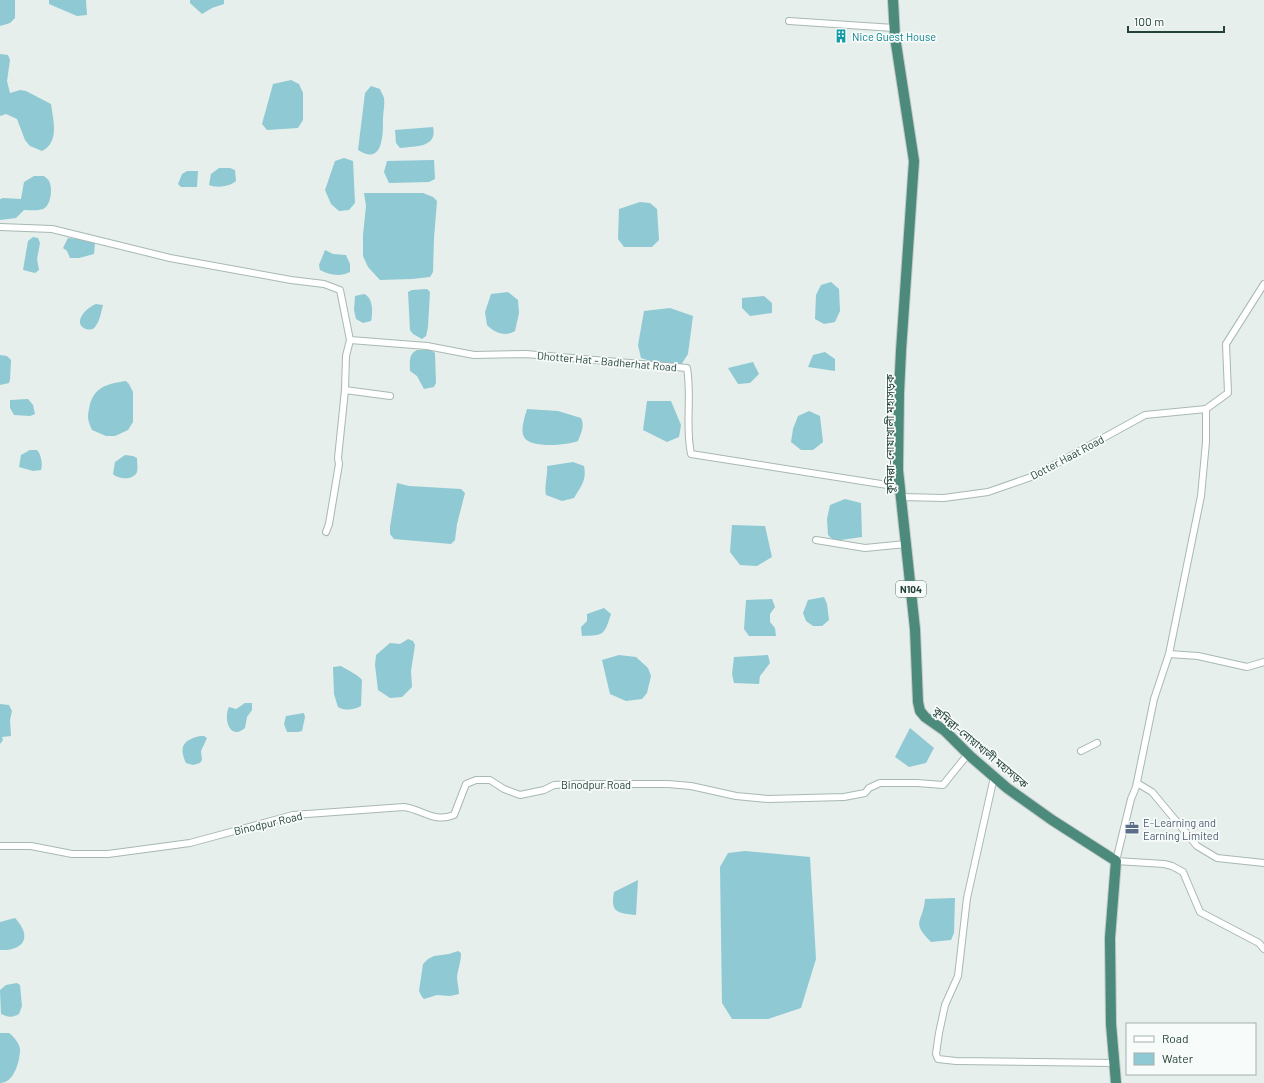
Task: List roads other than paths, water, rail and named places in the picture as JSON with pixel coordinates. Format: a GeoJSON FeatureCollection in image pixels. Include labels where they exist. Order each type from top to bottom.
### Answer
{"type":"FeatureCollection","features":[{"type":"Feature","properties":{"kind":"highway","name":"কুমিল্লা–নোয়াখালী মহাসড়ক"},"geometry":{"type":"LineString","coordinates":[[893,0],[894,28],[914,162],[899,393],[898,470],[915,629],[918,702],[920,711],[925,717],[945,731],[968,754],[1007,788],[1052,820],[1116,861]]}},
{"type":"Feature","properties":{"kind":"highway"},"geometry":{"type":"LineString","coordinates":[[1116,861],[1110,938],[1111,1024],[1116,1083]]}},
{"type":"Feature","properties":{"kind":"street"},"geometry":{"type":"LineString","coordinates":[[789,21],[894,28]]}},
{"type":"Feature","properties":{"kind":"street"},"geometry":{"type":"LineString","coordinates":[[0,227],[52,229],[170,258],[324,284],[340,290],[350,340],[346,356],[345,390],[338,458],[339,464],[329,524],[326,532]]}},
{"type":"Feature","properties":{"kind":"street"},"geometry":{"type":"LineString","coordinates":[[1264,284],[1226,344],[1228,393],[1206,409],[1206,442],[1201,496],[1169,654],[1154,699],[1136,785],[1131,798],[1116,861],[1164,864],[1172,866],[1183,872],[1200,912],[1259,943],[1264,949]]}},
{"type":"Feature","properties":{"kind":"street","name":"Dhotter Hat - Badherhat Road"},"geometry":{"type":"LineString","coordinates":[[350,340],[427,346],[474,355],[526,354],[687,368],[689,380],[688,441],[691,454],[900,492]]}},
{"type":"Feature","properties":{"kind":"street"},"geometry":{"type":"LineString","coordinates":[[345,390],[390,396]]}},
{"type":"Feature","properties":{"kind":"street","name":"Dotter Haat Road"},"geometry":{"type":"LineString","coordinates":[[900,492],[944,498],[988,492],[1034,476],[1145,415],[1206,409]]}},
{"type":"Feature","properties":{"kind":"street"},"geometry":{"type":"LineString","coordinates":[[816,540],[865,548],[906,544]]}},
{"type":"Feature","properties":{"kind":"street"},"geometry":{"type":"LineString","coordinates":[[1169,654],[1198,656],[1247,666],[1264,662]]}},
{"type":"Feature","properties":{"kind":"street"},"geometry":{"type":"LineString","coordinates":[[1081,751],[1097,743]]}},
{"type":"Feature","properties":{"kind":"street","name":"Binodpur Road"},"geometry":{"type":"LineString","coordinates":[[0,846],[31,846],[72,854],[108,854],[190,843],[293,815],[404,807],[413,808],[437,818],[448,818],[454,815],[466,784],[476,780],[490,780],[504,789],[520,795],[544,790],[554,785],[653,784],[691,786],[736,796],[768,799],[844,797],[865,793],[869,788],[880,783],[943,785],[968,754]]}},
{"type":"Feature","properties":{"kind":"street"},"geometry":{"type":"LineString","coordinates":[[994,776],[967,898],[958,976],[946,1005],[939,1033],[936,1054],[938,1059],[956,1061],[1114,1063]]}},
{"type":"Feature","properties":{"kind":"street"},"geometry":{"type":"LineString","coordinates":[[1136,785],[1152,792],[1196,846],[1217,858],[1264,863]]}},
{"type":"Feature","properties":{"kind":"water"},"geometry":{"type":"Polygon","coordinates":[[[0,0],[15,0],[15,18],[10,23],[0,26],[0,0]]]}},
{"type":"Feature","properties":{"kind":"water"},"geometry":{"type":"Polygon","coordinates":[[[49,0],[86,0],[87,15],[77,16],[49,4],[49,0]]]}},
{"type":"Feature","properties":{"kind":"water"},"geometry":{"type":"Polygon","coordinates":[[[190,0],[224,0],[224,4],[212,8],[202,14],[190,3],[190,0]]]}},
{"type":"Feature","properties":{"kind":"water"},"geometry":{"type":"Polygon","coordinates":[[[0,54],[8,55],[10,60],[7,81],[10,93],[20,90],[26,91],[51,104],[54,124],[53,136],[48,147],[42,151],[30,146],[25,140],[17,119],[6,114],[0,116],[0,54]]]}},
{"type":"Feature","properties":{"kind":"water"},"geometry":{"type":"Polygon","coordinates":[[[291,80],[299,84],[303,93],[303,120],[298,128],[267,130],[262,124],[273,84],[291,80]]]}},
{"type":"Feature","properties":{"kind":"water"},"geometry":{"type":"Polygon","coordinates":[[[371,86],[380,89],[384,97],[383,133],[380,147],[377,151],[372,154],[366,154],[358,150],[365,93],[371,86]]]}},
{"type":"Feature","properties":{"kind":"water"},"geometry":{"type":"Polygon","coordinates":[[[433,127],[434,134],[432,139],[424,145],[400,148],[396,143],[395,130],[433,127]]]}},
{"type":"Feature","properties":{"kind":"water"},"geometry":{"type":"Polygon","coordinates":[[[344,158],[353,161],[355,203],[349,210],[339,211],[331,204],[325,190],[335,161],[344,158]]]}},
{"type":"Feature","properties":{"kind":"water"},"geometry":{"type":"Polygon","coordinates":[[[434,160],[435,179],[429,182],[389,183],[384,172],[387,161],[434,160]]]}},
{"type":"Feature","properties":{"kind":"water"},"geometry":{"type":"Polygon","coordinates":[[[219,168],[230,168],[235,170],[236,181],[230,185],[209,185],[211,174],[219,168]]]}},
{"type":"Feature","properties":{"kind":"water"},"geometry":{"type":"Polygon","coordinates":[[[187,171],[198,171],[197,187],[181,187],[178,184],[182,174],[187,171]]]}},
{"type":"Feature","properties":{"kind":"water"},"geometry":{"type":"Polygon","coordinates":[[[34,176],[44,176],[49,181],[51,188],[49,201],[46,207],[38,210],[24,210],[16,218],[0,220],[0,199],[21,199],[24,182],[34,176]]]}},
{"type":"Feature","properties":{"kind":"water"},"geometry":{"type":"Polygon","coordinates":[[[364,193],[423,193],[433,197],[437,201],[433,272],[430,277],[380,280],[368,267],[363,256],[363,235],[366,206],[364,193]]]}},
{"type":"Feature","properties":{"kind":"water"},"geometry":{"type":"Polygon","coordinates":[[[640,202],[650,203],[657,209],[659,240],[652,247],[624,247],[618,239],[619,209],[640,202]]]}},
{"type":"Feature","properties":{"kind":"water"},"geometry":{"type":"Polygon","coordinates":[[[33,237],[38,238],[40,243],[37,259],[39,270],[35,273],[23,270],[28,241],[33,237]]]}},
{"type":"Feature","properties":{"kind":"water"},"geometry":{"type":"Polygon","coordinates":[[[68,238],[88,240],[95,243],[94,254],[79,258],[70,258],[67,251],[63,248],[68,238]]]}},
{"type":"Feature","properties":{"kind":"water"},"geometry":{"type":"Polygon","coordinates":[[[325,250],[333,254],[346,255],[350,264],[350,272],[335,275],[320,270],[319,265],[325,250]]]}},
{"type":"Feature","properties":{"kind":"water"},"geometry":{"type":"Polygon","coordinates":[[[831,282],[839,289],[840,311],[835,322],[824,324],[815,319],[816,295],[821,285],[831,282]]]}},
{"type":"Feature","properties":{"kind":"water"},"geometry":{"type":"Polygon","coordinates":[[[427,289],[430,292],[428,327],[426,336],[422,339],[413,334],[410,330],[408,292],[412,290],[427,289]]]}},
{"type":"Feature","properties":{"kind":"water"},"geometry":{"type":"Polygon","coordinates":[[[508,292],[518,300],[519,313],[515,331],[504,334],[493,330],[487,325],[485,312],[491,294],[508,292]]]}},
{"type":"Feature","properties":{"kind":"water"},"geometry":{"type":"Polygon","coordinates":[[[364,294],[371,302],[372,314],[371,321],[363,323],[356,319],[354,310],[355,296],[364,294]]]}},
{"type":"Feature","properties":{"kind":"water"},"geometry":{"type":"Polygon","coordinates":[[[764,296],[772,303],[772,313],[750,316],[742,308],[742,298],[764,296]]]}},
{"type":"Feature","properties":{"kind":"water"},"geometry":{"type":"Polygon","coordinates":[[[96,304],[103,305],[95,327],[89,330],[82,327],[80,323],[81,317],[88,309],[96,304]]]}},
{"type":"Feature","properties":{"kind":"water"},"geometry":{"type":"Polygon","coordinates":[[[670,308],[693,316],[688,354],[681,365],[668,367],[641,358],[638,345],[644,311],[670,308]]]}},
{"type":"Feature","properties":{"kind":"water"},"geometry":{"type":"Polygon","coordinates":[[[417,350],[431,350],[435,353],[436,383],[434,387],[424,389],[417,376],[410,371],[411,356],[417,350]]]}},
{"type":"Feature","properties":{"kind":"water"},"geometry":{"type":"Polygon","coordinates":[[[825,352],[835,359],[835,371],[808,367],[813,355],[825,352]]]}},
{"type":"Feature","properties":{"kind":"water"},"geometry":{"type":"Polygon","coordinates":[[[0,355],[7,356],[11,360],[9,383],[0,385],[0,355]]]}},
{"type":"Feature","properties":{"kind":"water"},"geometry":{"type":"Polygon","coordinates":[[[753,362],[759,374],[750,383],[738,384],[728,368],[753,362]]]}},
{"type":"Feature","properties":{"kind":"water"},"geometry":{"type":"Polygon","coordinates":[[[126,381],[133,392],[133,422],[128,430],[115,436],[106,436],[92,430],[88,415],[91,402],[97,391],[107,385],[126,381]]]}},
{"type":"Feature","properties":{"kind":"water"},"geometry":{"type":"Polygon","coordinates":[[[28,399],[33,405],[35,414],[30,416],[14,415],[10,408],[10,400],[28,399]]]}},
{"type":"Feature","properties":{"kind":"water"},"geometry":{"type":"Polygon","coordinates":[[[647,401],[671,401],[681,425],[679,437],[667,442],[643,430],[647,401]]]}},
{"type":"Feature","properties":{"kind":"water"},"geometry":{"type":"Polygon","coordinates":[[[527,409],[558,411],[581,418],[583,427],[578,441],[566,444],[541,445],[528,441],[524,437],[522,431],[527,409]]]}},
{"type":"Feature","properties":{"kind":"water"},"geometry":{"type":"Polygon","coordinates":[[[809,411],[820,416],[823,442],[813,450],[801,450],[791,442],[793,429],[798,416],[809,411]]]}},
{"type":"Feature","properties":{"kind":"water"},"geometry":{"type":"Polygon","coordinates":[[[30,450],[37,450],[41,457],[41,470],[33,471],[19,467],[21,455],[30,450]]]}},
{"type":"Feature","properties":{"kind":"water"},"geometry":{"type":"Polygon","coordinates":[[[125,455],[137,458],[137,472],[129,478],[118,477],[113,474],[115,462],[125,455]]]}},
{"type":"Feature","properties":{"kind":"water"},"geometry":{"type":"Polygon","coordinates":[[[573,462],[584,466],[585,471],[583,483],[574,498],[562,501],[546,495],[545,488],[547,466],[573,462]]]}},
{"type":"Feature","properties":{"kind":"water"},"geometry":{"type":"Polygon","coordinates":[[[397,483],[409,486],[461,489],[465,493],[457,524],[455,540],[451,544],[394,539],[390,534],[390,527],[397,483]]]}},
{"type":"Feature","properties":{"kind":"water"},"geometry":{"type":"Polygon","coordinates":[[[845,499],[861,503],[862,537],[834,541],[828,535],[827,519],[830,505],[845,499]]]}},
{"type":"Feature","properties":{"kind":"water"},"geometry":{"type":"Polygon","coordinates":[[[732,525],[765,526],[772,557],[757,566],[740,565],[730,552],[732,525]]]}},
{"type":"Feature","properties":{"kind":"water"},"geometry":{"type":"Polygon","coordinates":[[[824,597],[827,604],[829,620],[822,626],[813,626],[806,621],[803,613],[808,600],[824,597]]]}},
{"type":"Feature","properties":{"kind":"water"},"geometry":{"type":"Polygon","coordinates":[[[772,599],[775,607],[770,614],[770,622],[775,628],[776,636],[749,636],[744,629],[746,600],[772,599]]]}},
{"type":"Feature","properties":{"kind":"water"},"geometry":{"type":"Polygon","coordinates":[[[604,608],[611,614],[605,630],[599,634],[582,636],[581,627],[587,621],[587,614],[604,608]]]}},
{"type":"Feature","properties":{"kind":"water"},"geometry":{"type":"Polygon","coordinates":[[[408,639],[413,641],[415,645],[411,671],[412,687],[402,697],[390,698],[378,690],[375,665],[376,655],[390,643],[400,644],[408,639]]]}},
{"type":"Feature","properties":{"kind":"water"},"geometry":{"type":"Polygon","coordinates":[[[619,655],[636,657],[648,668],[651,676],[647,693],[642,699],[626,701],[610,694],[602,660],[619,655]]]}},
{"type":"Feature","properties":{"kind":"water"},"geometry":{"type":"Polygon","coordinates":[[[768,655],[770,663],[760,676],[759,684],[734,683],[732,674],[734,657],[768,655]]]}},
{"type":"Feature","properties":{"kind":"water"},"geometry":{"type":"Polygon","coordinates":[[[341,666],[362,680],[361,706],[352,709],[338,707],[334,694],[333,667],[341,666]]]}},
{"type":"Feature","properties":{"kind":"water"},"geometry":{"type":"Polygon","coordinates":[[[245,703],[252,703],[252,710],[247,717],[245,728],[235,732],[229,727],[227,722],[227,712],[229,707],[236,709],[245,703]]]}},
{"type":"Feature","properties":{"kind":"water"},"geometry":{"type":"Polygon","coordinates":[[[0,704],[9,705],[12,711],[10,720],[11,736],[2,737],[3,740],[0,744],[0,704]]]}},
{"type":"Feature","properties":{"kind":"water"},"geometry":{"type":"Polygon","coordinates":[[[304,713],[305,717],[302,731],[287,732],[284,724],[286,716],[304,713]]]}},
{"type":"Feature","properties":{"kind":"water"},"geometry":{"type":"Polygon","coordinates":[[[910,728],[934,748],[926,763],[909,767],[895,757],[910,728]]]}},
{"type":"Feature","properties":{"kind":"water"},"geometry":{"type":"Polygon","coordinates":[[[200,736],[207,738],[201,751],[202,760],[200,763],[193,765],[186,763],[183,752],[184,745],[186,742],[200,736]]]}},
{"type":"Feature","properties":{"kind":"water"},"geometry":{"type":"Polygon","coordinates":[[[745,851],[810,857],[816,959],[801,1008],[768,1019],[732,1019],[722,1003],[720,867],[728,853],[745,851]]]}},
{"type":"Feature","properties":{"kind":"water"},"geometry":{"type":"Polygon","coordinates":[[[638,880],[636,915],[624,914],[617,911],[613,904],[614,892],[638,880]]]}},
{"type":"Feature","properties":{"kind":"water"},"geometry":{"type":"Polygon","coordinates":[[[955,898],[954,933],[951,940],[931,942],[921,930],[919,925],[925,899],[955,898]]]}},
{"type":"Feature","properties":{"kind":"water"},"geometry":{"type":"Polygon","coordinates":[[[15,918],[23,931],[23,941],[15,948],[0,950],[0,922],[15,918]]]}},
{"type":"Feature","properties":{"kind":"water"},"geometry":{"type":"Polygon","coordinates":[[[458,951],[461,953],[457,977],[459,994],[450,996],[437,995],[424,999],[419,991],[423,964],[434,956],[458,951]]]}},
{"type":"Feature","properties":{"kind":"water"},"geometry":{"type":"Polygon","coordinates":[[[17,983],[20,985],[22,1006],[19,1014],[10,1017],[1,1014],[0,990],[6,985],[17,983]]]}},
{"type":"Feature","properties":{"kind":"water"},"geometry":{"type":"Polygon","coordinates":[[[0,1033],[9,1033],[13,1036],[20,1049],[19,1059],[15,1070],[9,1079],[0,1083],[0,1033]]]}},
{"type":"Feature","properties":{"kind":"place","name":"Nice Guest House"},"geometry":{"type":"Point","coordinates":[841,36]}},
{"type":"Feature","properties":{"kind":"place","name":"E-Learning and Earning Limited"},"geometry":{"type":"Point","coordinates":[1132,828]}}]}
